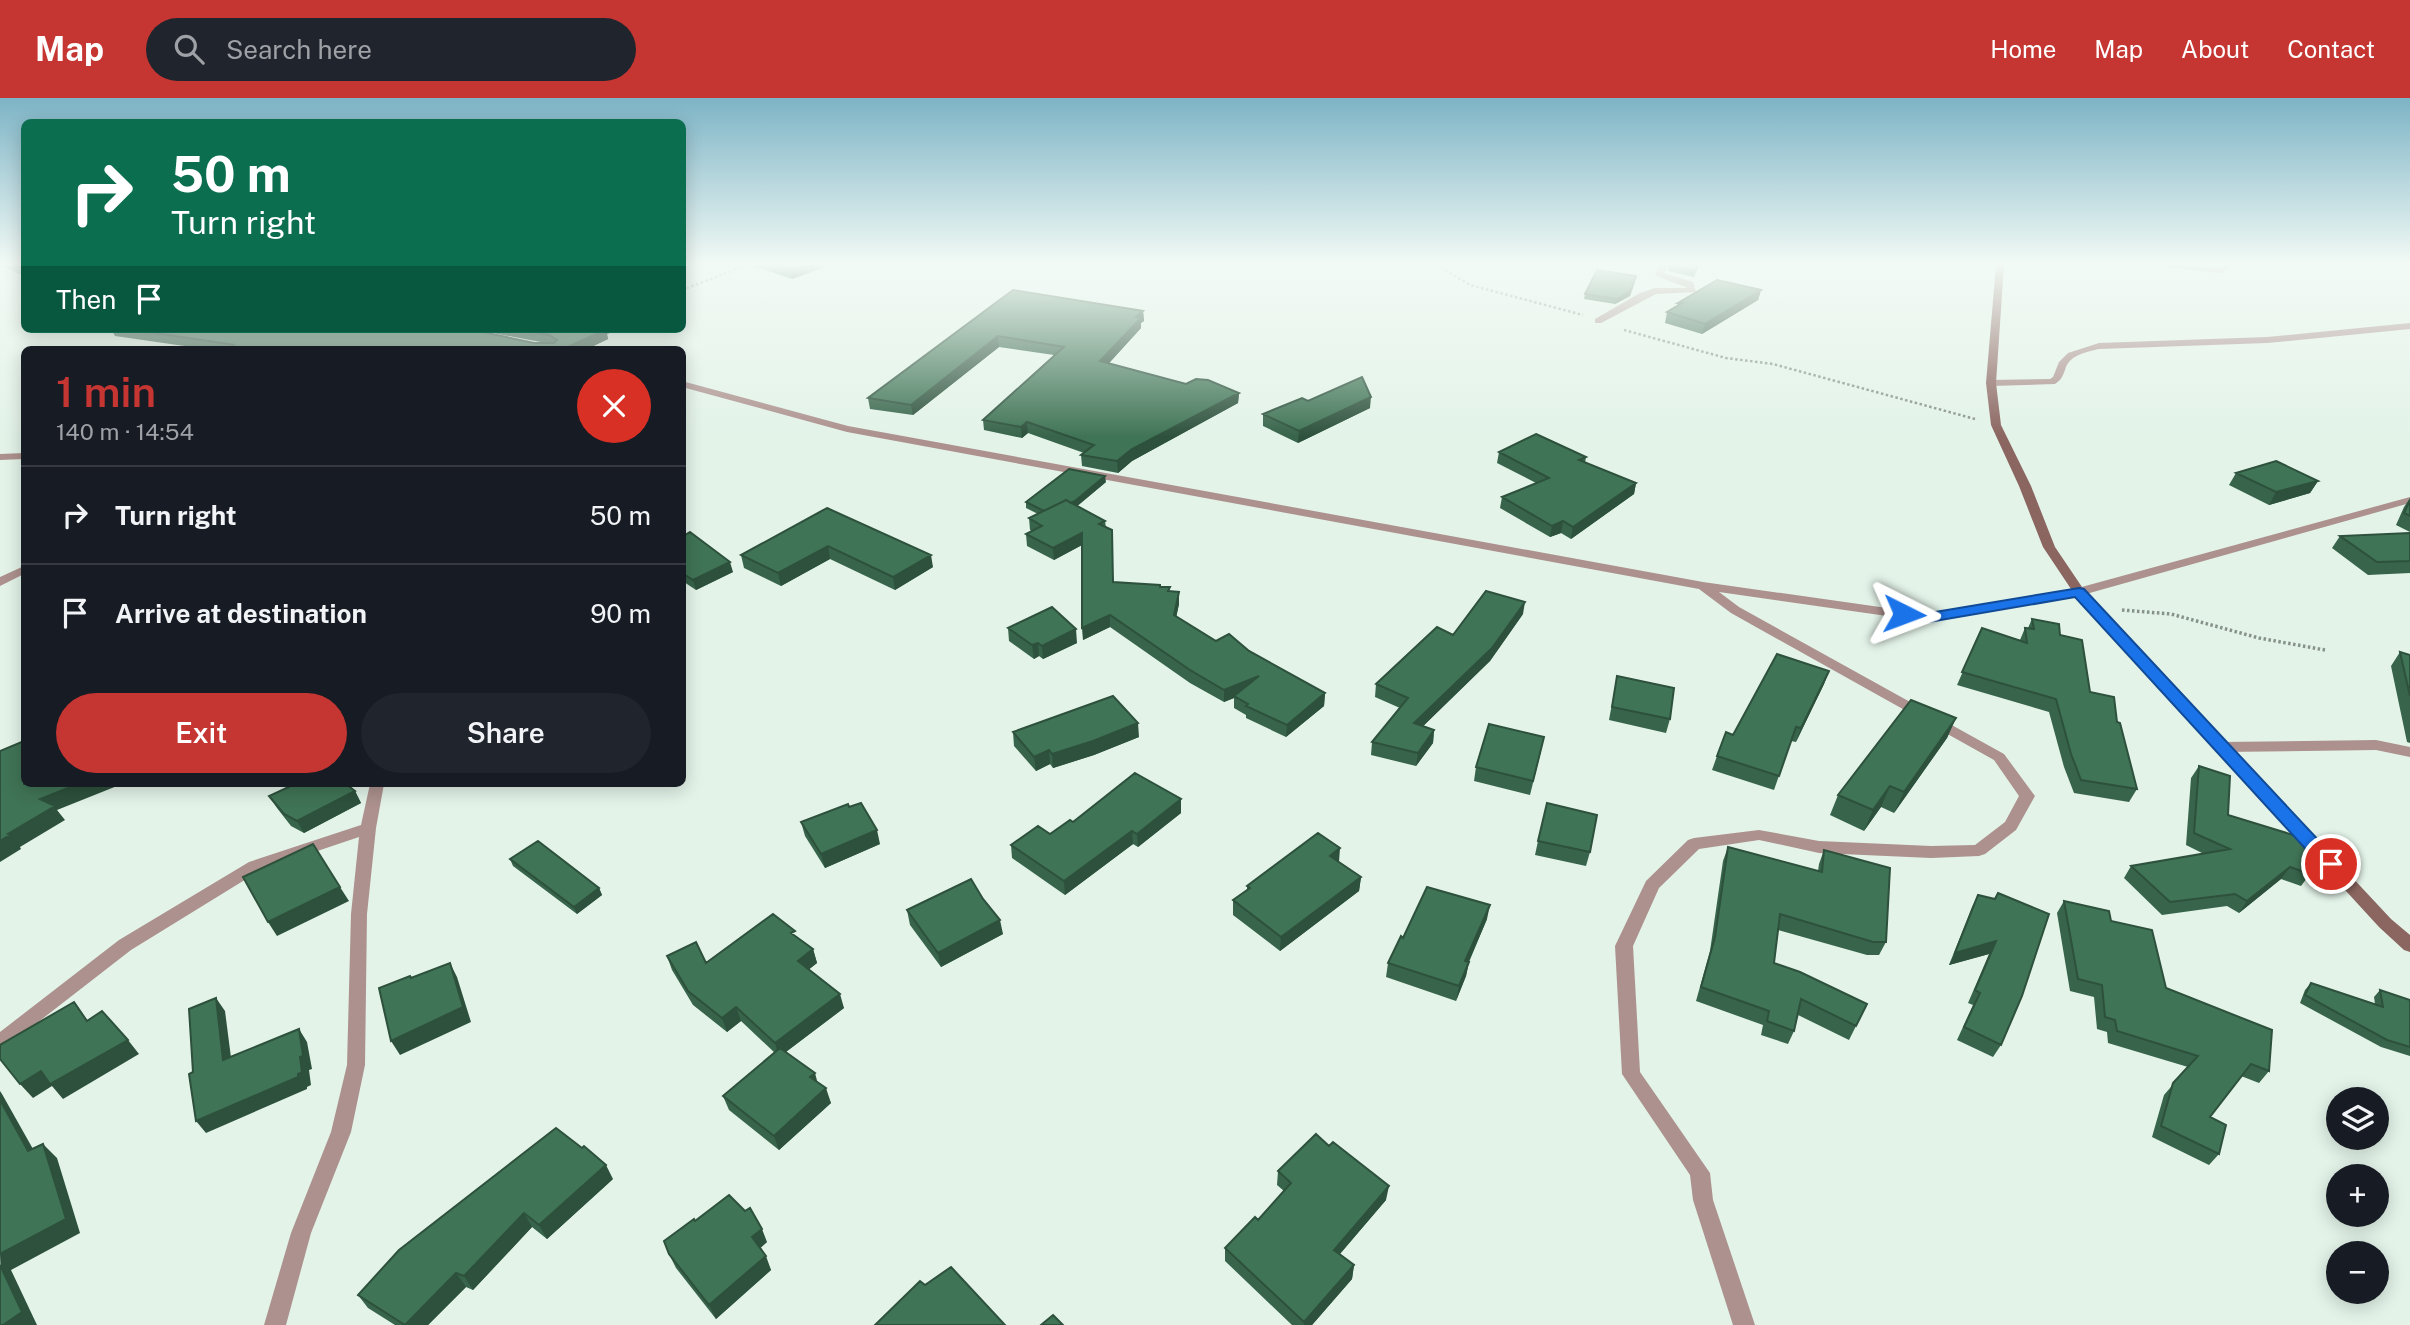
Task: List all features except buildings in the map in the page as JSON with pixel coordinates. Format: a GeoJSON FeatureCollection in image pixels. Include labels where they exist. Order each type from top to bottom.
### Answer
{"type":"FeatureCollection","features":[{"type":"Feature","properties":{"kind":"street"},"geometry":{"type":"LineString","coordinates":[[1996,322],[1991,383],[1996,425],[2025,486],[2049,548],[2079,592],[2097,612],[2385,923],[2410,945]]}},
{"type":"Feature","properties":{"kind":"street"},"geometry":{"type":"LineString","coordinates":[[1991,383],[2052,382],[2058,378],[2060,367],[2068,357],[2080,349],[2099,346],[2267,341],[2410,326]]}},
{"type":"Feature","properties":{"kind":"street"},"geometry":{"type":"LineString","coordinates":[[686,385],[847,429],[1703,586],[1929,618],[2079,592],[2410,500]]}},
{"type":"Feature","properties":{"kind":"street"},"geometry":{"type":"LineString","coordinates":[[0,457],[21,456]]}},
{"type":"Feature","properties":{"kind":"street"},"geometry":{"type":"LineString","coordinates":[[0,582],[21,572]]}},
{"type":"Feature","properties":{"kind":"street"},"geometry":{"type":"LineString","coordinates":[[1703,586],[1735,610],[1999,757],[2026,796],[2011,826],[1979,850],[1931,852],[1819,847],[1759,835],[1695,844],[1652,885],[1624,946],[1631,1074],[1700,1173],[1703,1200],[1744,1325]]}},
{"type":"Feature","properties":{"kind":"street"},"geometry":{"type":"LineString","coordinates":[[2222,747],[2376,745],[2410,752]]}},
{"type":"Feature","properties":{"kind":"street"},"geometry":{"type":"LineString","coordinates":[[275,1325],[301,1233],[341,1132],[356,1065],[359,914],[368,828],[376,787]]}},
{"type":"Feature","properties":{"kind":"street"},"geometry":{"type":"LineString","coordinates":[[0,1042],[125,945],[255,866],[368,828]]}},
{"type":"Feature","properties":{"kind":"path"},"geometry":{"type":"LineString","coordinates":[[1602,322],[1690,349],[1726,358],[1773,364],[1996,425]]}},
{"type":"Feature","properties":{"kind":"path"},"geometry":{"type":"LineString","coordinates":[[2097,612],[2133,609],[2194,618],[2248,636],[2325,650]]}},
{"type":"Feature","properties":{"kind":"route"},"geometry":{"type":"LineString","coordinates":[[1904,614],[1929,618],[2079,592],[2331,864]]}}]}
